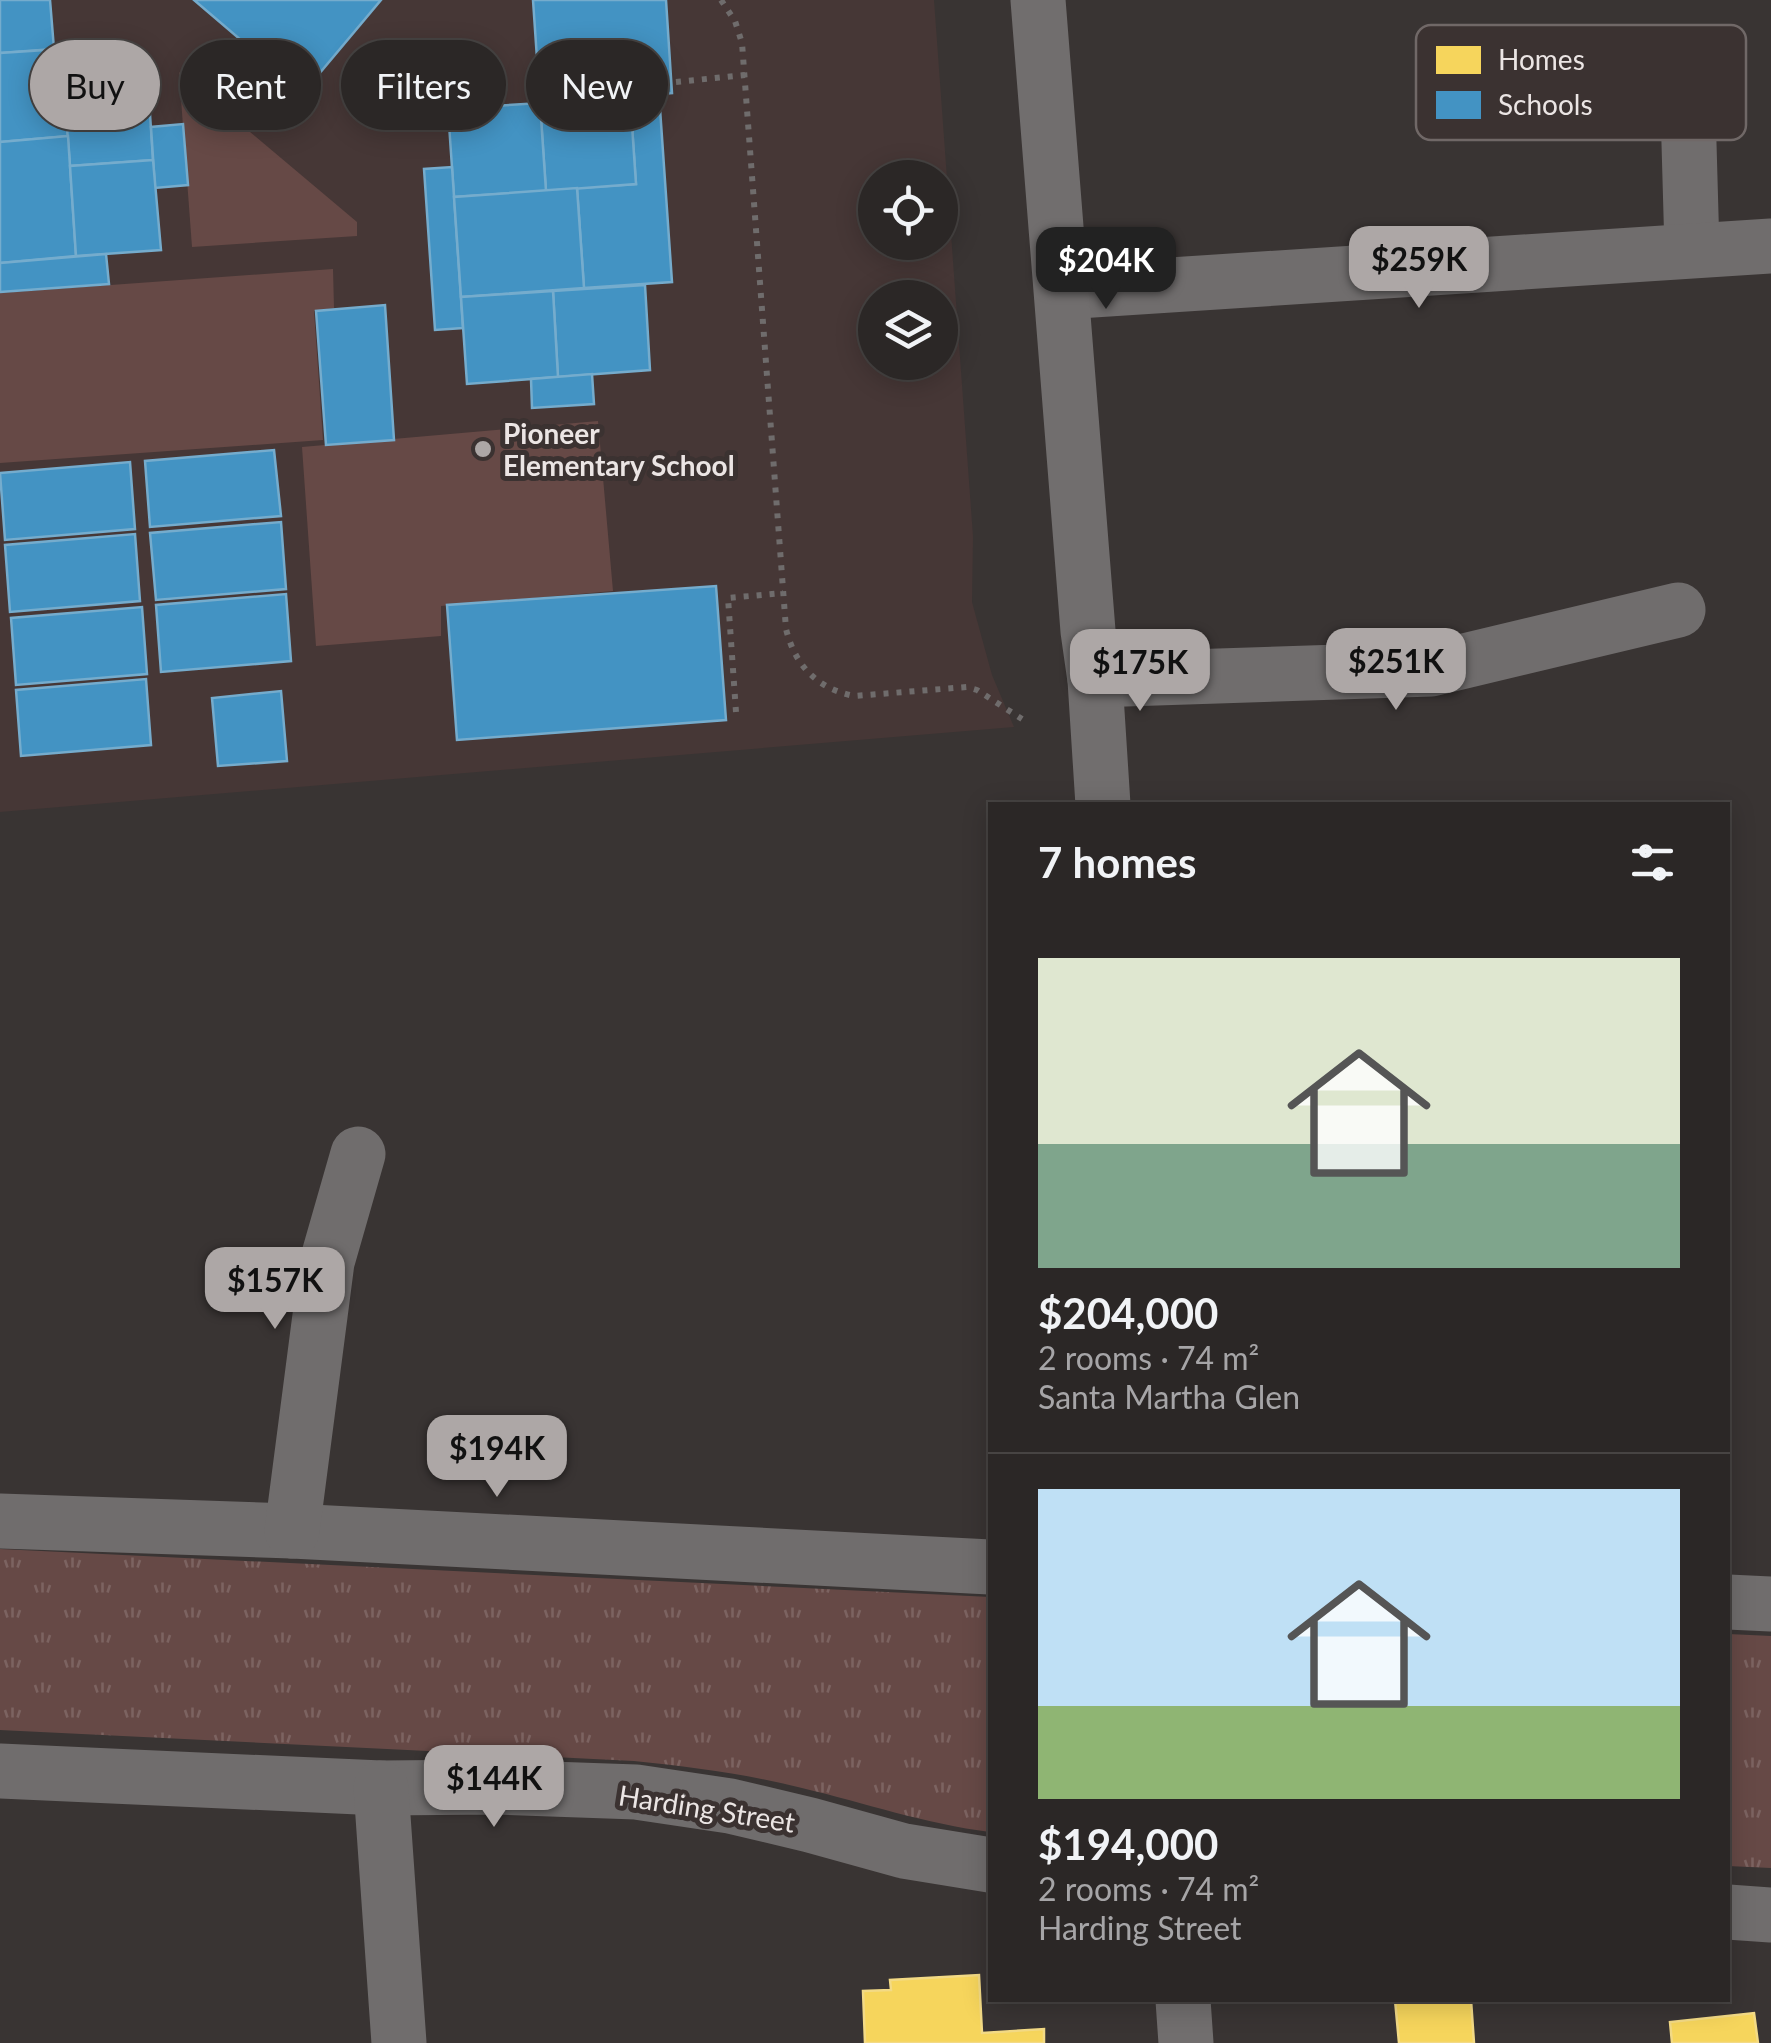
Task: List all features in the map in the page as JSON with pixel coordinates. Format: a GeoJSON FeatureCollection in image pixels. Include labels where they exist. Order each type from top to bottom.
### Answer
{"type":"FeatureCollection","features":[{"type":"Feature","properties":{"kind":"main road"},"geometry":{"type":"LineString","coordinates":[[1038,0],[1103,802]]}},
{"type":"Feature","properties":{"kind":"main road"},"geometry":{"type":"LineString","coordinates":[[1183,2002],[1186,2043]]}},
{"type":"Feature","properties":{"kind":"street"},"geometry":{"type":"LineString","coordinates":[[1689,140],[1692,250]]}},
{"type":"Feature","properties":{"kind":"street"},"geometry":{"type":"LineString","coordinates":[[1062,292],[1771,246]]}},
{"type":"Feature","properties":{"kind":"street"},"geometry":{"type":"LineString","coordinates":[[1095,680],[1431,669],[1678,610]]}},
{"type":"Feature","properties":{"kind":"street"},"geometry":{"type":"LineString","coordinates":[[292,1531],[328,1262],[358,1154]]}},
{"type":"Feature","properties":{"kind":"street"},"geometry":{"type":"LineString","coordinates":[[0,1520],[988,1567]]}},
{"type":"Feature","properties":{"kind":"street"},"geometry":{"type":"LineString","coordinates":[[1730,1602],[1771,1604]]}},
{"type":"Feature","properties":{"kind":"street","name":"Harding Street"},"geometry":{"type":"LineString","coordinates":[[0,1771],[382,1788],[636,1792],[730,1806],[904,1851],[988,1865]]}},
{"type":"Feature","properties":{"kind":"street"},"geometry":{"type":"LineString","coordinates":[[382,1788],[399,2043]]}},
{"type":"Feature","properties":{"kind":"street"},"geometry":{"type":"LineString","coordinates":[[1730,1912],[1771,1914]]}},
{"type":"Feature","properties":{"kind":"path"},"geometry":{"type":"LineString","coordinates":[[721,0],[736,21],[745,74],[783,593],[793,653],[808,674],[828,688],[854,696],[967,688],[977,690],[1022,718]]}},
{"type":"Feature","properties":{"kind":"path"},"geometry":{"type":"LineString","coordinates":[[676,82],[745,74]]}},
{"type":"Feature","properties":{"kind":"path"},"geometry":{"type":"LineString","coordinates":[[736,712],[728,598],[783,593]]}},
{"type":"Feature","properties":{"kind":"shaded area","name":"Pioneer Elementary School"},"geometry":{"type":"Polygon","coordinates":[[[0,0],[934,0],[946,160],[858,160],[858,260],[953,260],[954,280],[858,280],[858,380],[958,380],[958,330],[973,536],[972,602],[992,675],[1014,727],[0,812],[0,0]]]}},
{"type":"Feature","properties":{"kind":"green space"},"geometry":{"type":"Polygon","coordinates":[[[183,130],[248,130],[357,222],[357,236],[192,247],[183,130]]]}},
{"type":"Feature","properties":{"kind":"green space"},"geometry":{"type":"Polygon","coordinates":[[[333,269],[334,308],[314,311],[323,440],[0,463],[0,293],[333,269]]]}},
{"type":"Feature","properties":{"kind":"green space"},"geometry":{"type":"Polygon","coordinates":[[[598,421],[613,591],[441,606],[441,636],[316,646],[302,447],[598,421]]]}},
{"type":"Feature","properties":{"kind":"green space"},"geometry":{"type":"Polygon","coordinates":[[[0,1549],[988,1597],[988,1832],[919,1819],[761,1779],[634,1761],[0,1730],[0,1549]]]}},
{"type":"Feature","properties":{"kind":"green space"},"geometry":{"type":"Polygon","coordinates":[[[1730,1634],[1771,1636],[1771,1868],[1730,1866],[1730,1634]]]}},
{"type":"Feature","properties":{"kind":"building: Homes"},"geometry":{"type":"Polygon","coordinates":[[[979,1975],[982,2033],[1044,2029],[1044,2043],[865,2043],[863,1991],[891,1990],[890,1980],[979,1975]]]}},
{"type":"Feature","properties":{"kind":"building: Homes"},"geometry":{"type":"Polygon","coordinates":[[[1395,2002],[1471,2002],[1474,2043],[1399,2043],[1395,2002]]]}},
{"type":"Feature","properties":{"kind":"building: Homes"},"geometry":{"type":"Polygon","coordinates":[[[1754,2013],[1758,2043],[1672,2043],[1670,2022],[1754,2013]]]}},
{"type":"Feature","properties":{"kind":"building: Schools"},"geometry":{"type":"Polygon","coordinates":[[[0,0],[50,0],[53,40],[30,40],[30,51],[0,53],[0,0]]]}},
{"type":"Feature","properties":{"kind":"building: Schools"},"geometry":{"type":"Polygon","coordinates":[[[194,0],[381,0],[347,40],[341,40],[341,48],[321,72],[321,40],[241,40],[194,0]]]}},
{"type":"Feature","properties":{"kind":"building: Schools"},"geometry":{"type":"Polygon","coordinates":[[[533,0],[666,0],[672,93],[668,93],[668,40],[536,40],[533,0]]]}},
{"type":"Feature","properties":{"kind":"building: Schools"},"geometry":{"type":"Polygon","coordinates":[[[30,51],[30,130],[68,130],[68,136],[0,142],[0,53],[30,51]]]}},
{"type":"Feature","properties":{"kind":"building: Schools"},"geometry":{"type":"Polygon","coordinates":[[[526,104],[526,130],[542,130],[546,191],[454,197],[449,130],[506,130],[506,105],[526,104]]]}},
{"type":"Feature","properties":{"kind":"building: Schools"},"geometry":{"type":"Polygon","coordinates":[[[180,124],[183,130],[188,185],[155,188],[151,130],[160,130],[160,126],[180,124]]]}},
{"type":"Feature","properties":{"kind":"building: Schools"},"geometry":{"type":"Polygon","coordinates":[[[67,130],[151,130],[153,160],[70,166],[67,130]]]}},
{"type":"Feature","properties":{"kind":"building: Schools"},"geometry":{"type":"Polygon","coordinates":[[[542,130],[632,130],[636,184],[546,191],[542,130]]]}},
{"type":"Feature","properties":{"kind":"building: Schools"},"geometry":{"type":"Polygon","coordinates":[[[632,130],[661,130],[672,282],[584,288],[577,188],[636,184],[632,130]]]}},
{"type":"Feature","properties":{"kind":"building: Schools"},"geometry":{"type":"Polygon","coordinates":[[[68,136],[76,256],[0,263],[0,142],[68,136]]]}},
{"type":"Feature","properties":{"kind":"building: Schools"},"geometry":{"type":"Polygon","coordinates":[[[153,160],[161,250],[76,256],[70,166],[153,160]]]}},
{"type":"Feature","properties":{"kind":"building: Schools"},"geometry":{"type":"Polygon","coordinates":[[[452,167],[463,328],[435,330],[424,169],[452,167]]]}},
{"type":"Feature","properties":{"kind":"building: Schools"},"geometry":{"type":"Polygon","coordinates":[[[577,188],[584,288],[461,297],[454,197],[577,188]]]}},
{"type":"Feature","properties":{"kind":"building: Schools"},"geometry":{"type":"Polygon","coordinates":[[[106,254],[109,284],[0,292],[0,263],[106,254]]]}},
{"type":"Feature","properties":{"kind":"building: Schools"},"geometry":{"type":"Polygon","coordinates":[[[645,285],[650,370],[558,377],[553,291],[645,285]]]}},
{"type":"Feature","properties":{"kind":"building: Schools"},"geometry":{"type":"Polygon","coordinates":[[[553,291],[558,377],[467,384],[461,297],[553,291]]]}},
{"type":"Feature","properties":{"kind":"building: Schools"},"geometry":{"type":"Polygon","coordinates":[[[385,305],[394,440],[326,445],[316,311],[385,305]]]}},
{"type":"Feature","properties":{"kind":"building: Schools"},"geometry":{"type":"Polygon","coordinates":[[[592,374],[594,404],[532,408],[531,379],[592,374]]]}},
{"type":"Feature","properties":{"kind":"building: Schools"},"geometry":{"type":"Polygon","coordinates":[[[274,450],[281,516],[150,527],[145,461],[274,450]]]}},
{"type":"Feature","properties":{"kind":"building: Schools"},"geometry":{"type":"Polygon","coordinates":[[[130,462],[135,529],[5,540],[0,473],[130,462]]]}},
{"type":"Feature","properties":{"kind":"building: Schools"},"geometry":{"type":"Polygon","coordinates":[[[281,522],[286,589],[156,600],[150,533],[281,522]]]}},
{"type":"Feature","properties":{"kind":"building: Schools"},"geometry":{"type":"Polygon","coordinates":[[[135,534],[140,601],[10,612],[5,545],[135,534]]]}},
{"type":"Feature","properties":{"kind":"building: Schools"},"geometry":{"type":"Polygon","coordinates":[[[716,586],[726,720],[457,740],[447,605],[716,586]]]}},
{"type":"Feature","properties":{"kind":"building: Schools"},"geometry":{"type":"Polygon","coordinates":[[[286,594],[291,661],[161,672],[156,605],[286,594]]]}},
{"type":"Feature","properties":{"kind":"building: Schools"},"geometry":{"type":"Polygon","coordinates":[[[142,607],[147,674],[16,685],[11,618],[142,607]]]}},
{"type":"Feature","properties":{"kind":"building: Schools"},"geometry":{"type":"Polygon","coordinates":[[[146,679],[151,745],[21,756],[16,690],[146,679]]]}},
{"type":"Feature","properties":{"kind":"building: Schools"},"geometry":{"type":"Polygon","coordinates":[[[281,691],[287,761],[218,766],[212,698],[281,691]]]}},
{"type":"Feature","properties":{"kind":"place","name":"Pioneer Elementary School"},"geometry":{"type":"Point","coordinates":[483,449]}}]}
